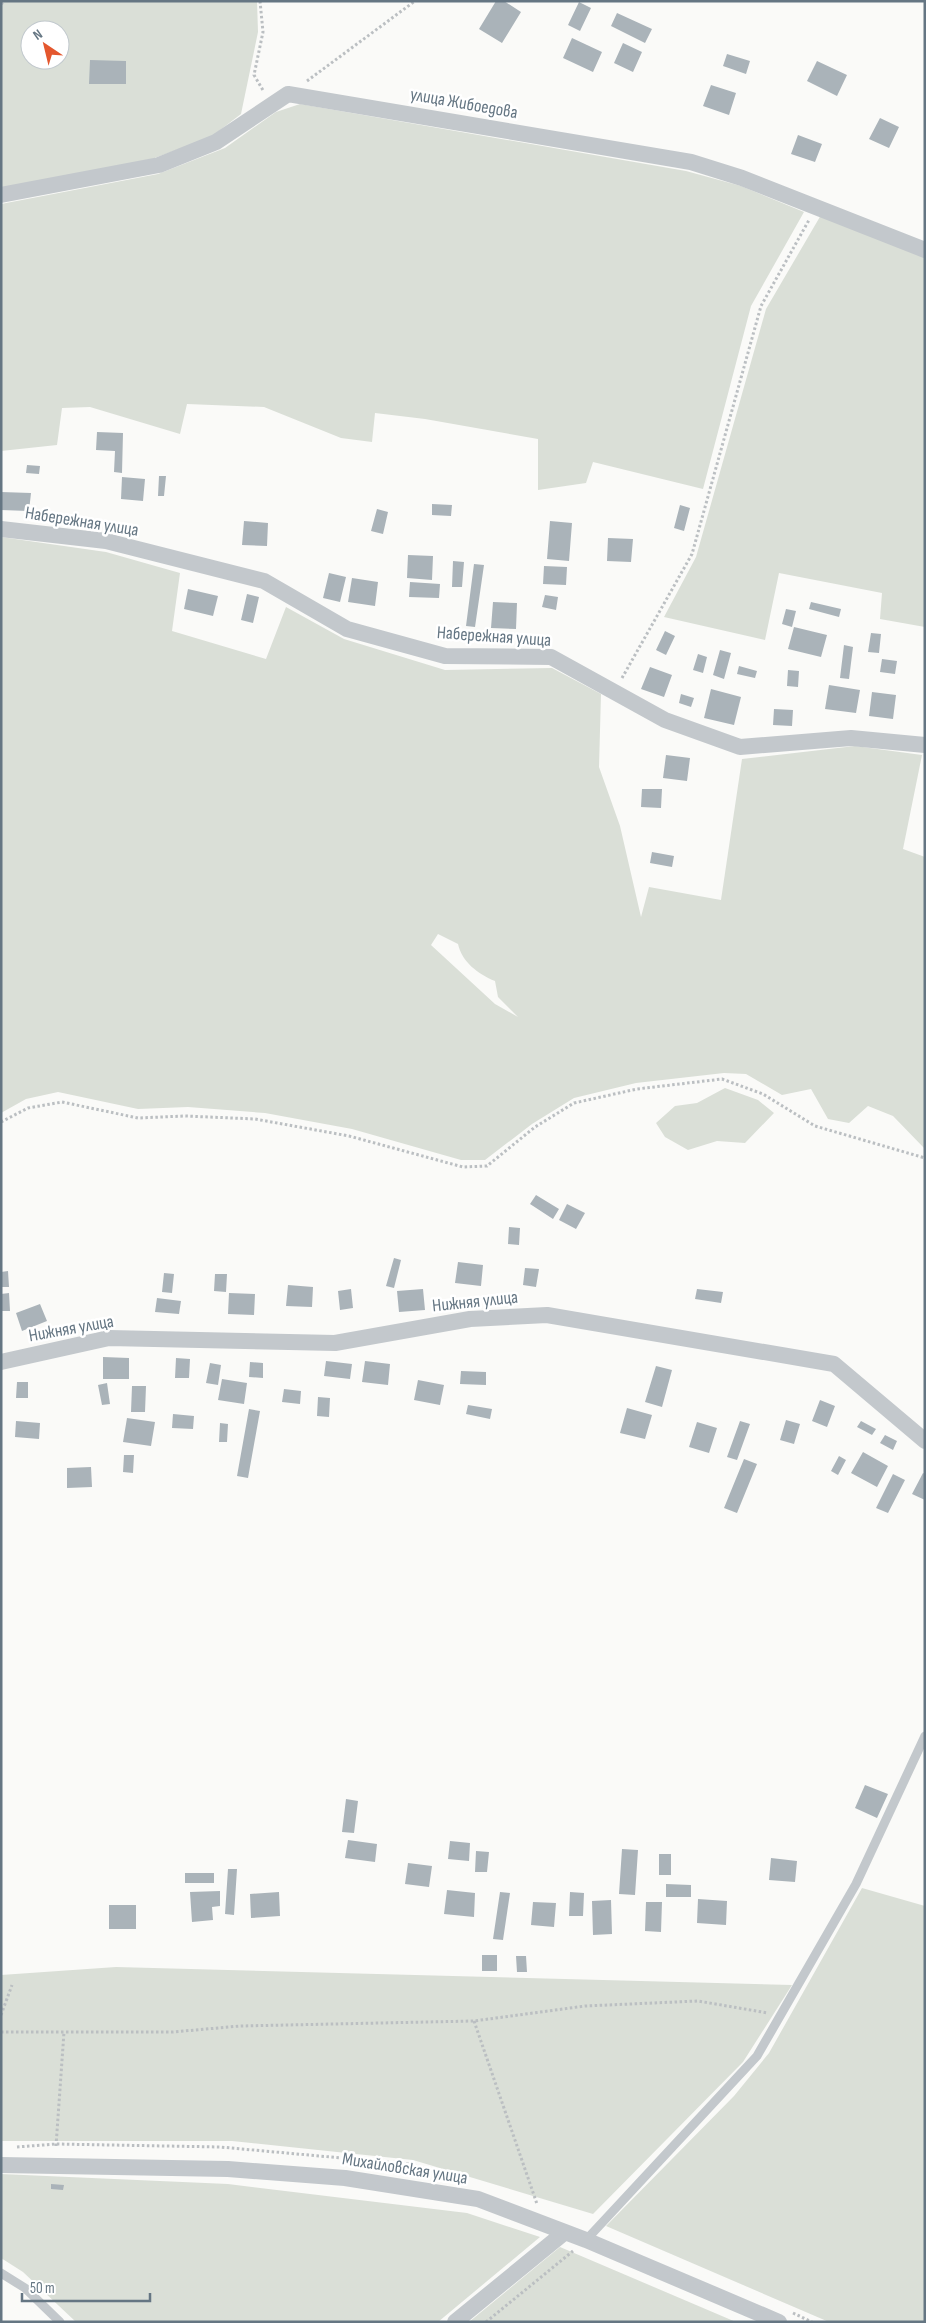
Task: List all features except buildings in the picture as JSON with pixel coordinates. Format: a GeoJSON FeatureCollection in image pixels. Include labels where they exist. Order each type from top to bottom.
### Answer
{"type":"FeatureCollection","features":[{"type":"Feature","properties":{"kind":"street"},"geometry":{"type":"LineString","coordinates":[[1,195],[159,165],[216,142],[288,94]]}},
{"type":"Feature","properties":{"kind":"street","name":"улица Жибоедова"},"geometry":{"type":"LineString","coordinates":[[288,94],[690,162],[742,178],[925,250]]}},
{"type":"Feature","properties":{"kind":"street","name":"Набережная улица"},"geometry":{"type":"LineString","coordinates":[[1,529],[106,541],[264,581],[347,629],[445,656],[551,657],[665,720],[740,747],[851,738],[925,745]]}},
{"type":"Feature","properties":{"kind":"street","name":"Нижняя улица"},"geometry":{"type":"LineString","coordinates":[[1,1362],[109,1338],[335,1343],[470,1319],[547,1315],[834,1364],[925,1441]]}},
{"type":"Feature","properties":{"kind":"street","name":"Михайловская улица"},"geometry":{"type":"LineString","coordinates":[[1,2165],[228,2169],[345,2178],[478,2200],[586,2240],[779,2322]]}},
{"type":"Feature","properties":{"kind":"street"},"geometry":{"type":"LineString","coordinates":[[455,2322],[565,2232]]}},
{"type":"Feature","properties":{"kind":"lane"},"geometry":{"type":"LineString","coordinates":[[586,2240],[757,2056],[856,1884],[925,1736]]}},
{"type":"Feature","properties":{"kind":"lane"},"geometry":{"type":"LineString","coordinates":[[1,2273],[25,2288],[60,2322]]}},
{"type":"Feature","properties":{"kind":"path"},"geometry":{"type":"LineString","coordinates":[[1,4],[5,1]]}},
{"type":"Feature","properties":{"kind":"path"},"geometry":{"type":"LineString","coordinates":[[260,1],[263,32],[254,75],[265,94],[288,94],[415,1]]}},
{"type":"Feature","properties":{"kind":"path"},"geometry":{"type":"LineString","coordinates":[[614,692],[692,554],[762,306],[816,207]]}},
{"type":"Feature","properties":{"kind":"path"},"geometry":{"type":"LineString","coordinates":[[1,1122],[28,1108],[62,1102],[138,1118],[185,1116],[255,1119],[349,1136],[463,1167],[487,1166],[535,1127],[574,1103],[637,1090],[722,1079],[763,1094],[815,1126],[925,1158]]}},
{"type":"Feature","properties":{"kind":"path"},"geometry":{"type":"LineString","coordinates":[[1,2015],[12,1985]]}},
{"type":"Feature","properties":{"kind":"path"},"geometry":{"type":"LineString","coordinates":[[1,2032],[173,2032],[240,2026],[474,2021],[585,2006],[698,2001],[780,2015]]}},
{"type":"Feature","properties":{"kind":"path"},"geometry":{"type":"LineString","coordinates":[[474,2021],[543,2224]]}},
{"type":"Feature","properties":{"kind":"path"},"geometry":{"type":"LineString","coordinates":[[55,2166],[64,2032]]}},
{"type":"Feature","properties":{"kind":"path"},"geometry":{"type":"LineString","coordinates":[[486,2322],[586,2240]]}},
{"type":"Feature","properties":{"kind":"shaded area"},"geometry":{"type":"Polygon","coordinates":[[[1,1],[257,1],[258,32],[241,114],[211,137],[152,159],[1,189],[1,1]]]}},
{"type":"Feature","properties":{"kind":"shaded area"},"geometry":{"type":"Polygon","coordinates":[[[300,104],[686,171],[741,186],[804,212],[751,306],[703,489],[593,462],[586,483],[538,490],[538,439],[425,419],[375,413],[372,442],[341,438],[264,407],[187,404],[180,434],[90,407],[62,408],[57,445],[1,451],[1,204],[158,174],[225,148],[276,112],[300,104]]]}},
{"type":"Feature","properties":{"kind":"shaded area"},"geometry":{"type":"Polygon","coordinates":[[[821,215],[925,255],[925,627],[880,619],[882,593],[779,573],[765,640],[664,617],[696,557],[766,309],[821,215]]]}},
{"type":"Feature","properties":{"kind":"shaded area"},"geometry":{"type":"Polygon","coordinates":[[[1,537],[106,552],[180,573],[172,631],[266,659],[286,607],[344,639],[445,670],[552,668],[601,694],[599,767],[620,826],[641,917],[649,887],[721,900],[742,759],[855,746],[922,755],[903,849],[925,857],[925,1149],[893,1116],[868,1106],[849,1123],[828,1119],[811,1089],[782,1095],[746,1074],[724,1073],[636,1083],[574,1098],[532,1124],[485,1160],[461,1160],[352,1129],[265,1113],[188,1107],[138,1109],[58,1092],[26,1099],[1,1113],[1,537]],[[438,934],[431,945],[495,1004],[518,1017],[498,997],[495,981],[483,975],[467,962],[458,944],[438,934]]]}},
{"type":"Feature","properties":{"kind":"shaded area"},"geometry":{"type":"Polygon","coordinates":[[[725,1088],[758,1100],[774,1113],[745,1143],[717,1141],[688,1150],[665,1137],[656,1123],[675,1106],[697,1103],[725,1088]]]}},
{"type":"Feature","properties":{"kind":"shaded area"},"geometry":{"type":"Polygon","coordinates":[[[862,1888],[925,1906],[925,2322],[829,2322],[606,2226],[734,2096],[769,2053],[862,1888]]]}},
{"type":"Feature","properties":{"kind":"shaded area"},"geometry":{"type":"Polygon","coordinates":[[[116,1967],[792,1985],[743,2062],[593,2214],[413,2160],[232,2141],[1,2141],[1,1975],[116,1967]]]}},
{"type":"Feature","properties":{"kind":"shaded area"},"geometry":{"type":"Polygon","coordinates":[[[1,2174],[228,2184],[467,2213],[540,2237],[438,2322],[76,2322],[23,2272],[1,2258],[1,2174]]]}},
{"type":"Feature","properties":{"kind":"shaded area"},"geometry":{"type":"Polygon","coordinates":[[[560,2247],[736,2322],[469,2322],[560,2247]]]}}]}
